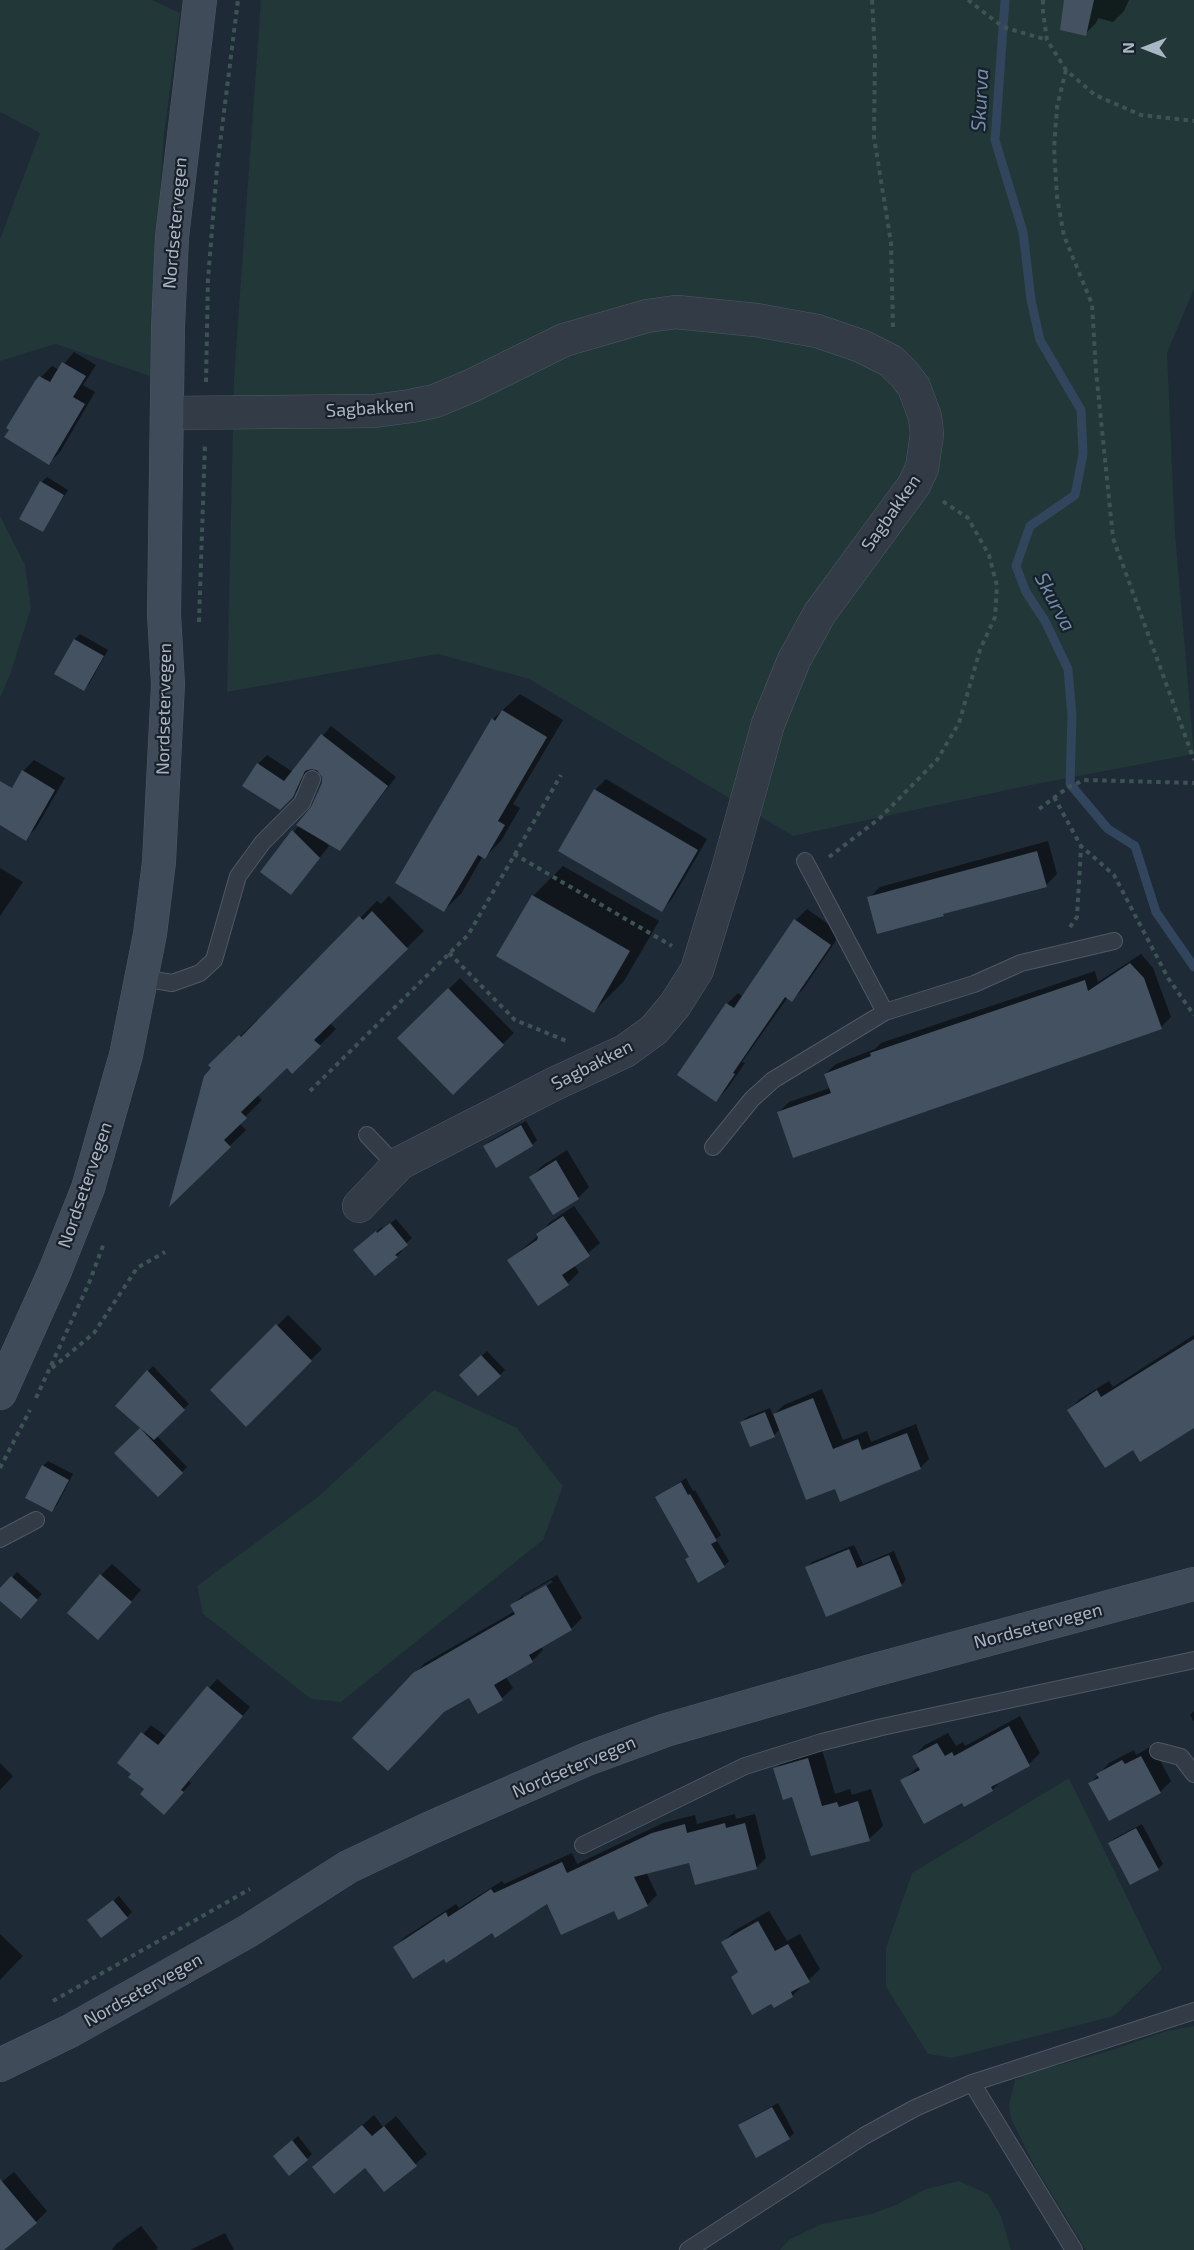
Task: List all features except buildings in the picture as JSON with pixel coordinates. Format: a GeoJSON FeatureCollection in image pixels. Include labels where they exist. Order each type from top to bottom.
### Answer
{"type":"FeatureCollection","features":[{"type":"Feature","properties":{"kind":"main road","name":"Nordsetervegen"},"geometry":{"type":"LineString","coordinates":[[1,1390],[55,1271],[88,1188],[126,1055],[142,978],[159,862],[168,684],[164,614],[168,326],[172,237],[200,0]]}},
{"type":"Feature","properties":{"kind":"main road","name":"Nordsetervegen"},"geometry":{"type":"LineString","coordinates":[[0,2065],[70,2031],[248,1931],[348,1867],[587,1759],[666,1730],[855,1675],[1194,1584]]}},
{"type":"Feature","properties":{"kind":"street","name":"Sagbakken"},"geometry":{"type":"LineString","coordinates":[[167,413],[374,411],[411,406],[435,401],[471,386],[564,340],[647,316],[676,312],[756,320],[817,331],[861,346],[891,361],[914,387],[925,417],[927,434],[922,468],[914,485],[820,613],[794,660],[768,724],[728,869],[699,962],[675,1005],[654,1030],[626,1051],[400,1163],[359,1206]]}},
{"type":"Feature","properties":{"kind":"lane"},"geometry":{"type":"LineString","coordinates":[[142,978],[172,983],[200,973],[213,960],[238,876],[263,842],[302,803],[312,779]]}},
{"type":"Feature","properties":{"kind":"lane"},"geometry":{"type":"LineString","coordinates":[[805,861],[885,1012]]}},
{"type":"Feature","properties":{"kind":"lane"},"geometry":{"type":"LineString","coordinates":[[713,1147],[752,1099],[773,1080],[885,1012],[974,984],[1021,963],[1114,940]]}},
{"type":"Feature","properties":{"kind":"lane"},"geometry":{"type":"LineString","coordinates":[[368,1136],[388,1157],[400,1163]]}},
{"type":"Feature","properties":{"kind":"lane"},"geometry":{"type":"LineString","coordinates":[[0,1539],[36,1520]]}},
{"type":"Feature","properties":{"kind":"lane"},"geometry":{"type":"LineString","coordinates":[[583,1845],[745,1766],[811,1746],[882,1727],[1194,1660]]}},
{"type":"Feature","properties":{"kind":"lane"},"geometry":{"type":"LineString","coordinates":[[1158,1751],[1181,1757],[1194,1774]]}},
{"type":"Feature","properties":{"kind":"lane"},"geometry":{"type":"LineString","coordinates":[[688,2250],[864,2136],[915,2108],[972,2083],[1194,2011]]}},
{"type":"Feature","properties":{"kind":"lane"},"geometry":{"type":"LineString","coordinates":[[972,2083],[1074,2250]]}},
{"type":"Feature","properties":{"kind":"path"},"geometry":{"type":"LineString","coordinates":[[872,0],[875,53],[874,137],[891,243],[893,331],[891,361]]}},
{"type":"Feature","properties":{"kind":"path"},"geometry":{"type":"LineString","coordinates":[[968,0],[1003,27],[1047,40]]}},
{"type":"Feature","properties":{"kind":"path"},"geometry":{"type":"LineString","coordinates":[[1043,0],[1047,40],[1066,70],[1095,96],[1141,115],[1194,122]]}},
{"type":"Feature","properties":{"kind":"path"},"geometry":{"type":"LineString","coordinates":[[1066,70],[1057,107],[1054,148],[1057,197],[1064,236],[1092,304],[1096,371],[1113,538],[1194,760]]}},
{"type":"Feature","properties":{"kind":"path"},"geometry":{"type":"LineString","coordinates":[[829,857],[880,818],[937,760],[959,723],[980,650],[995,617],[997,586],[988,555],[968,518],[914,485]]}},
{"type":"Feature","properties":{"kind":"path"},"geometry":{"type":"LineString","coordinates":[[310,1091],[468,934],[561,775]]}},
{"type":"Feature","properties":{"kind":"path"},"geometry":{"type":"LineString","coordinates":[[1039,809],[1067,788],[1084,780],[1194,783]]}},
{"type":"Feature","properties":{"kind":"path"},"geometry":{"type":"LineString","coordinates":[[1054,797],[1081,846],[1114,875],[1168,978],[1194,1015]]}},
{"type":"Feature","properties":{"kind":"path"},"geometry":{"type":"LineString","coordinates":[[1066,953],[1063,938],[1077,917],[1081,846]]}},
{"type":"Feature","properties":{"kind":"path"},"geometry":{"type":"LineString","coordinates":[[514,854],[699,962]]}},
{"type":"Feature","properties":{"kind":"path"},"geometry":{"type":"LineString","coordinates":[[449,953],[515,1020],[610,1058]]}},
{"type":"Feature","properties":{"kind":"path"},"geometry":{"type":"LineString","coordinates":[[1,1390],[50,1370],[93,1333],[137,1268],[165,1252]]}},
{"type":"Feature","properties":{"kind":"green space"},"geometry":{"type":"Polygon","coordinates":[[[0,0],[152,0],[180,13],[164,135],[151,316],[150,376],[56,344],[0,361],[0,239],[40,133],[0,112],[0,0]]]}},
{"type":"Feature","properties":{"kind":"green space"},"geometry":{"type":"Polygon","coordinates":[[[261,0],[1194,0],[1194,289],[1167,353],[1175,533],[1194,754],[1026,786],[793,836],[529,679],[438,654],[227,692],[234,377],[261,0]]]}},
{"type":"Feature","properties":{"kind":"green space"},"geometry":{"type":"Polygon","coordinates":[[[0,516],[25,565],[31,608],[11,672],[0,698],[0,516]]]}},
{"type":"Feature","properties":{"kind":"green space"},"geometry":{"type":"Polygon","coordinates":[[[434,1390],[517,1428],[563,1486],[543,1540],[341,1702],[311,1699],[203,1614],[197,1586],[319,1496],[434,1390]]]}},
{"type":"Feature","properties":{"kind":"green space"},"geometry":{"type":"Polygon","coordinates":[[[1069,1778],[1162,1969],[1114,2016],[952,2058],[928,2054],[886,1987],[886,1948],[912,1873],[1069,1778]]]}},
{"type":"Feature","properties":{"kind":"green space"},"geometry":{"type":"Polygon","coordinates":[[[1194,2026],[1194,2250],[1086,2250],[1034,2165],[1011,2119],[1009,2105],[1015,2080],[1030,2073],[1109,2051],[1167,2031],[1194,2026]]]}},
{"type":"Feature","properties":{"kind":"green space"},"geometry":{"type":"Polygon","coordinates":[[[959,2181],[988,2194],[1001,2216],[1011,2250],[780,2250],[790,2239],[822,2224],[871,2214],[896,2205],[926,2189],[959,2181]]]}},
{"type":"Feature","properties":{"kind":"waterway","name":"Skurva"},"geometry":{"type":"LineString","coordinates":[[1005,0],[995,140],[1023,232],[1031,300],[1040,340],[1081,410],[1083,454],[1075,495],[1030,526],[1016,566],[1026,592],[1045,621],[1068,669],[1072,716],[1070,784],[1108,829],[1135,846],[1156,912],[1194,967]]}}]}
